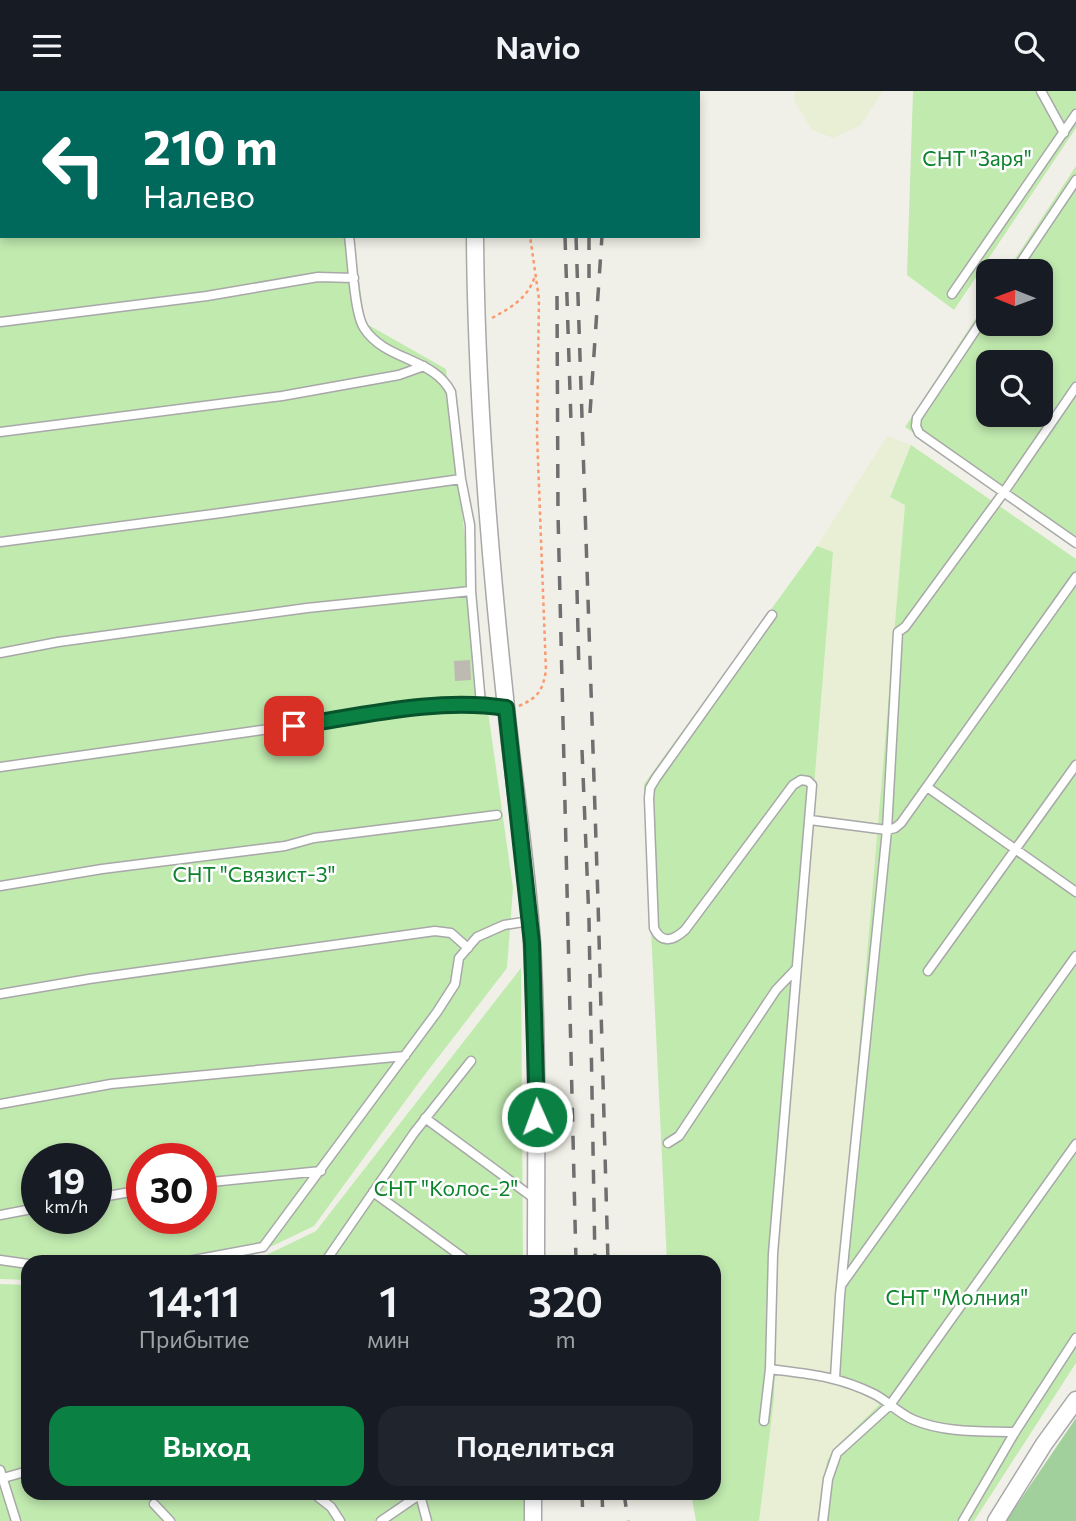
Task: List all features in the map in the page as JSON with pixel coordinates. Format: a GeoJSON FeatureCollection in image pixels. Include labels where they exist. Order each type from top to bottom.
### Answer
{"type":"FeatureCollection","features":[{"type":"Feature","properties":{"kind":"street"},"geometry":{"type":"LineString","coordinates":[[475,238],[475,331],[486,491],[506,708],[530,921],[537,1117],[536,1255]]}},
{"type":"Feature","properties":{"kind":"street"},"geometry":{"type":"LineString","coordinates":[[996,1521],[1044,1444],[1076,1400]]}},
{"type":"Feature","properties":{"kind":"street"},"geometry":{"type":"LineString","coordinates":[[533,1500],[533,1521]]}},
{"type":"Feature","properties":{"kind":"lane"},"geometry":{"type":"LineString","coordinates":[[1041,91],[1063,133]]}},
{"type":"Feature","properties":{"kind":"lane"},"geometry":{"type":"LineString","coordinates":[[952,293],[1076,114]]}},
{"type":"Feature","properties":{"kind":"lane"},"geometry":{"type":"LineString","coordinates":[[1023,259],[1076,180]]}},
{"type":"Feature","properties":{"kind":"lane"},"geometry":{"type":"LineString","coordinates":[[349,238],[358,313],[363,328],[376,341],[392,351],[433,370],[446,382],[451,392],[461,479],[470,525],[471,591],[481,704]]}},
{"type":"Feature","properties":{"kind":"lane"},"geometry":{"type":"LineString","coordinates":[[0,322],[207,296],[318,277],[354,278]]}},
{"type":"Feature","properties":{"kind":"lane"},"geometry":{"type":"LineString","coordinates":[[976,330],[917,418],[919,433],[1076,543]]}},
{"type":"Feature","properties":{"kind":"lane"},"geometry":{"type":"LineString","coordinates":[[0,432],[282,396],[398,375],[424,366]]}},
{"type":"Feature","properties":{"kind":"lane"},"geometry":{"type":"LineString","coordinates":[[835,1378],[841,1286],[887,830],[898,632],[905,627],[1004,492],[1076,387]]}},
{"type":"Feature","properties":{"kind":"lane"},"geometry":{"type":"LineString","coordinates":[[0,542],[461,479]]}},
{"type":"Feature","properties":{"kind":"lane"},"geometry":{"type":"LineString","coordinates":[[810,820],[887,830],[901,823],[1076,577]]}},
{"type":"Feature","properties":{"kind":"lane"},"geometry":{"type":"LineString","coordinates":[[0,653],[58,642],[293,610],[471,591]]}},
{"type":"Feature","properties":{"kind":"lane"},"geometry":{"type":"LineString","coordinates":[[764,1421],[770,1370],[773,1254],[812,785],[801,780],[793,785],[685,930],[675,939],[666,940],[658,936],[654,928],[650,788],[772,615]]}},
{"type":"Feature","properties":{"kind":"lane"},"geometry":{"type":"LineString","coordinates":[[0,767],[425,707],[481,704],[506,708]]}},
{"type":"Feature","properties":{"kind":"lane"},"geometry":{"type":"LineString","coordinates":[[928,971],[1076,765]]}},
{"type":"Feature","properties":{"kind":"lane"},"geometry":{"type":"LineString","coordinates":[[927,787],[1076,893]]}},
{"type":"Feature","properties":{"kind":"lane"},"geometry":{"type":"LineString","coordinates":[[0,886],[102,869],[285,846],[314,838],[497,815]]}},
{"type":"Feature","properties":{"kind":"lane"},"geometry":{"type":"LineString","coordinates":[[220,1255],[263,1247],[455,984],[459,958],[477,937],[504,925],[530,921]]}},
{"type":"Feature","properties":{"kind":"lane"},"geometry":{"type":"LineString","coordinates":[[0,994],[435,931],[451,933],[468,948]]}},
{"type":"Feature","properties":{"kind":"lane"},"geometry":{"type":"LineString","coordinates":[[841,1286],[1076,956]]}},
{"type":"Feature","properties":{"kind":"lane"},"geometry":{"type":"LineString","coordinates":[[668,1143],[679,1136],[776,991],[796,969]]}},
{"type":"Feature","properties":{"kind":"lane"},"geometry":{"type":"LineString","coordinates":[[0,1104],[111,1084],[405,1056]]}},
{"type":"Feature","properties":{"kind":"lane"},"geometry":{"type":"LineString","coordinates":[[330,1255],[425,1118],[471,1061]]}},
{"type":"Feature","properties":{"kind":"lane"},"geometry":{"type":"LineString","coordinates":[[425,1118],[536,1200]]}},
{"type":"Feature","properties":{"kind":"lane"},"geometry":{"type":"LineString","coordinates":[[823,1521],[828,1479],[837,1453],[890,1405],[1076,1144]]}},
{"type":"Feature","properties":{"kind":"lane"},"geometry":{"type":"LineString","coordinates":[[217,1181],[321,1171]]}},
{"type":"Feature","properties":{"kind":"lane"},"geometry":{"type":"LineString","coordinates":[[373,1192],[459,1255]]}},
{"type":"Feature","properties":{"kind":"lane"},"geometry":{"type":"LineString","coordinates":[[0,1215],[21,1211]]}},
{"type":"Feature","properties":{"kind":"lane"},"geometry":{"type":"LineString","coordinates":[[0,1260],[21,1263]]}},
{"type":"Feature","properties":{"kind":"lane"},"geometry":{"type":"LineString","coordinates":[[963,1521],[1015,1432],[1076,1338]]}},
{"type":"Feature","properties":{"kind":"lane"},"geometry":{"type":"LineString","coordinates":[[770,1370],[835,1378],[877,1395],[914,1421],[929,1425],[1015,1432]]}},
{"type":"Feature","properties":{"kind":"lane"},"geometry":{"type":"LineString","coordinates":[[16,1521],[1,1476],[21,1472]]}},
{"type":"Feature","properties":{"kind":"lane"},"geometry":{"type":"LineString","coordinates":[[322,1500],[331,1507],[340,1521]]}},
{"type":"Feature","properties":{"kind":"lane"},"geometry":{"type":"LineString","coordinates":[[381,1521],[412,1500]]}},
{"type":"Feature","properties":{"kind":"lane"},"geometry":{"type":"LineString","coordinates":[[422,1500],[427,1521]]}},
{"type":"Feature","properties":{"kind":"lane"},"geometry":{"type":"LineString","coordinates":[[154,1504],[170,1521]]}},
{"type":"Feature","properties":{"kind":"path"},"geometry":{"type":"LineString","coordinates":[[506,708],[533,699],[543,689],[546,671],[537,434],[539,299],[530,238]]}},
{"type":"Feature","properties":{"kind":"path"},"geometry":{"type":"LineString","coordinates":[[475,331],[521,301],[531,289],[536,274]]}},
{"type":"Feature","properties":{"kind":"green space"},"geometry":{"type":"Polygon","coordinates":[[[795,91],[883,91],[861,125],[833,138],[812,130],[794,100],[795,91]]]}},
{"type":"Feature","properties":{"kind":"green space","name":"СНТ \"Заря\""},"geometry":{"type":"Polygon","coordinates":[[[913,91],[1076,91],[1076,128],[988,259],[976,259],[976,277],[954,310],[907,275],[913,91]]]}},
{"type":"Feature","properties":{"kind":"green space"},"geometry":{"type":"Polygon","coordinates":[[[1076,166],[1076,545],[905,427],[976,318],[976,336],[1054,336],[1054,259],[1015,259],[1076,166]]]}},
{"type":"Feature","properties":{"kind":"green space","name":"СНТ \"Связист-3\""},"geometry":{"type":"Polygon","coordinates":[[[0,238],[353,238],[365,323],[446,369],[471,591],[513,888],[507,968],[314,1226],[254,1255],[21,1255],[21,1280],[0,1279],[0,238]]]}},
{"type":"Feature","properties":{"kind":"green space"},"geometry":{"type":"Polygon","coordinates":[[[887,436],[911,445],[890,496],[905,504],[850,1387],[882,1403],[836,1447],[827,1463],[817,1521],[759,1521],[774,1399],[777,1245],[833,552],[817,546],[887,436]]]}},
{"type":"Feature","properties":{"kind":"green space","name":"СНТ \"Молния\""},"geometry":{"type":"Polygon","coordinates":[[[911,445],[1076,559],[1076,1363],[974,1521],[817,1521],[827,1461],[836,1447],[881,1403],[865,1393],[831,1382],[905,505],[890,497],[911,445]]]}},
{"type":"Feature","properties":{"kind":"green space"},"geometry":{"type":"Polygon","coordinates":[[[817,546],[833,552],[777,1245],[774,1399],[759,1521],[696,1521],[692,1500],[721,1500],[721,1255],[667,1255],[644,784],[817,546]]]}},
{"type":"Feature","properties":{"kind":"green space","name":"СНТ \"Колос-2\""},"geometry":{"type":"Polygon","coordinates":[[[521,968],[523,1255],[266,1255],[316,1231],[521,968]]]}},
{"type":"Feature","properties":{"kind":"green space"},"geometry":{"type":"Polygon","coordinates":[[[0,1284],[21,1285],[21,1500],[526,1500],[527,1521],[0,1521],[0,1284]]]}},
{"type":"Feature","properties":{"kind":"green space"},"geometry":{"type":"Polygon","coordinates":[[[1076,1418],[1076,1521],[1006,1521],[1076,1418]]]}},
{"type":"Feature","properties":{"kind":"building"},"geometry":{"type":"Polygon","coordinates":[[[470,660],[471,680],[455,681],[454,661],[470,660]]]}},
{"type":"Feature","properties":{"kind":"railway"},"geometry":{"type":"LineString","coordinates":[[565,238],[571,422]]}},
{"type":"Feature","properties":{"kind":"railway"},"geometry":{"type":"LineString","coordinates":[[576,238],[608,1255]]}},
{"type":"Feature","properties":{"kind":"railway"},"geometry":{"type":"LineString","coordinates":[[589,238],[589,286]]}},
{"type":"Feature","properties":{"kind":"railway"},"geometry":{"type":"LineString","coordinates":[[590,413],[602,238]]}},
{"type":"Feature","properties":{"kind":"railway"},"geometry":{"type":"LineString","coordinates":[[557,296],[558,514],[576,1255]]}},
{"type":"Feature","properties":{"kind":"railway"},"geometry":{"type":"LineString","coordinates":[[577,590],[579,674]]}},
{"type":"Feature","properties":{"kind":"railway"},"geometry":{"type":"LineString","coordinates":[[582,750],[589,920],[595,1255]]}},
{"type":"Feature","properties":{"kind":"railway"},"geometry":{"type":"LineString","coordinates":[[582,1500],[583,1521]]}},
{"type":"Feature","properties":{"kind":"railway"},"geometry":{"type":"LineString","coordinates":[[602,1500],[603,1521]]}},
{"type":"Feature","properties":{"kind":"railway"},"geometry":{"type":"LineString","coordinates":[[625,1500],[628,1521]]}},
{"type":"Feature","properties":{"kind":"route"},"geometry":{"type":"LineString","coordinates":[[294,726],[425,707],[481,704],[506,708],[532,943],[537,1117]]}}]}
